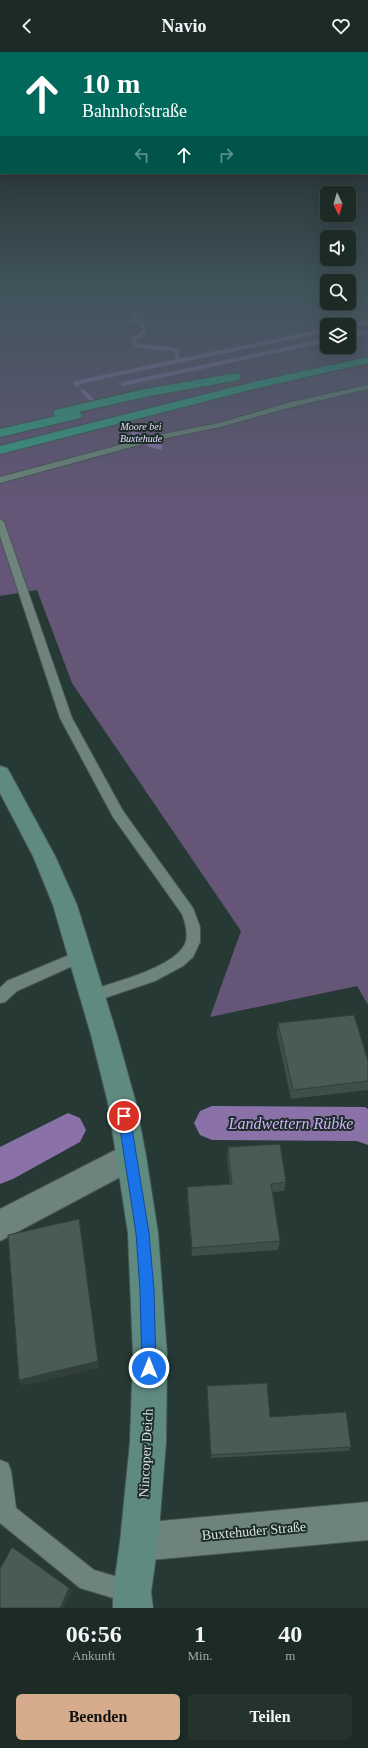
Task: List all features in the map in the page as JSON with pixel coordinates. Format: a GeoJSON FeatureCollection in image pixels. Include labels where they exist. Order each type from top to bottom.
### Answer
{"type":"FeatureCollection","features":[{"type":"Feature","properties":{"kind":"highway"},"geometry":{"type":"LineString","coordinates":[[275,369],[295,365]]}},
{"type":"Feature","properties":{"kind":"highway"},"geometry":{"type":"LineString","coordinates":[[0,450],[253,386],[348,365]]}},
{"type":"Feature","properties":{"kind":"highway"},"geometry":{"type":"LineString","coordinates":[[0,433],[108,404],[244,376]]}},
{"type":"Feature","properties":{"kind":"highway"},"geometry":{"type":"LineString","coordinates":[[0,427],[89,409]]}},
{"type":"Feature","properties":{"kind":"main road","name":"Nincoper Deich"},"geometry":{"type":"LineString","coordinates":[[0,773],[44,856],[65,905],[93,996],[122,1102],[131,1156],[143,1233],[150,1354],[148,1442],[139,1542],[130,1603]]}},
{"type":"Feature","properties":{"kind":"street"},"geometry":{"type":"LineString","coordinates":[[0,1226],[131,1156]]}},
{"type":"Feature","properties":{"kind":"street","name":"Buxtehuder Straße"},"geometry":{"type":"LineString","coordinates":[[139,1542],[368,1520]]}},
{"type":"Feature","properties":{"kind":"lane"},"geometry":{"type":"LineString","coordinates":[[0,480],[156,438],[220,425],[279,408],[368,387]]}},
{"type":"Feature","properties":{"kind":"lane"},"geometry":{"type":"LineString","coordinates":[[0,522],[66,718],[118,814],[188,912],[194,928],[192,944],[186,954],[168,968],[146,979],[93,996]]}},
{"type":"Feature","properties":{"kind":"lane"},"geometry":{"type":"LineString","coordinates":[[0,997],[12,986],[81,956]]}},
{"type":"Feature","properties":{"kind":"lane"},"geometry":{"type":"LineString","coordinates":[[0,1471],[6,1514],[88,1580],[130,1603]]}},
{"type":"Feature","properties":{"kind":"green space","name":"Moore bei Buxtehude"},"geometry":{"type":"Polygon","coordinates":[[[0,365],[368,365],[368,1005],[357,986],[210,1017],[241,931],[72,683],[37,590],[0,596],[0,365]]]}},
{"type":"Feature","properties":{"kind":"building"},"geometry":{"type":"Polygon","coordinates":[[[354,1015],[368,1061],[368,1081],[293,1090],[278,1023],[354,1015]]]}},
{"type":"Feature","properties":{"kind":"building"},"geometry":{"type":"Polygon","coordinates":[[[280,1144],[286,1182],[271,1184],[280,1241],[192,1248],[187,1187],[232,1184],[228,1147],[280,1144]]]}},
{"type":"Feature","properties":{"kind":"building"},"geometry":{"type":"Polygon","coordinates":[[[79,1219],[98,1361],[19,1380],[8,1235],[79,1219]]]}},
{"type":"Feature","properties":{"kind":"building"},"geometry":{"type":"Polygon","coordinates":[[[267,1383],[270,1417],[346,1412],[351,1447],[211,1455],[207,1386],[267,1383]]]}},
{"type":"Feature","properties":{"kind":"building"},"geometry":{"type":"Polygon","coordinates":[[[12,1547],[69,1588],[60,1608],[0,1608],[0,1569],[12,1547]]]}},
{"type":"Feature","properties":{"kind":"waterway"},"geometry":{"type":"LineString","coordinates":[[77,385],[75,383],[161,365]]}},
{"type":"Feature","properties":{"kind":"waterway"},"geometry":{"type":"LineString","coordinates":[[123,384],[213,365]]}},
{"type":"Feature","properties":{"kind":"waterway"},"geometry":{"type":"LineString","coordinates":[[83,391],[91,399]]}},
{"type":"Feature","properties":{"kind":"waterway"},"geometry":{"type":"LineString","coordinates":[[128,428],[139,436]]}},
{"type":"Feature","properties":{"kind":"waterway"},"geometry":{"type":"LineString","coordinates":[[149,444],[160,447]]}},
{"type":"Feature","properties":{"kind":"waterway","name":"Landwettern Rübke"},"geometry":{"type":"LineString","coordinates":[[212,1123],[365,1124],[368,1128]]}},
{"type":"Feature","properties":{"kind":"waterway","name":"Landwettern Rübke"},"geometry":{"type":"LineString","coordinates":[[0,1166],[68,1130]]}},
{"type":"Feature","properties":{"kind":"route"},"geometry":{"type":"LineString","coordinates":[[124,1116],[143,1233],[150,1354],[149,1368]]}}]}
